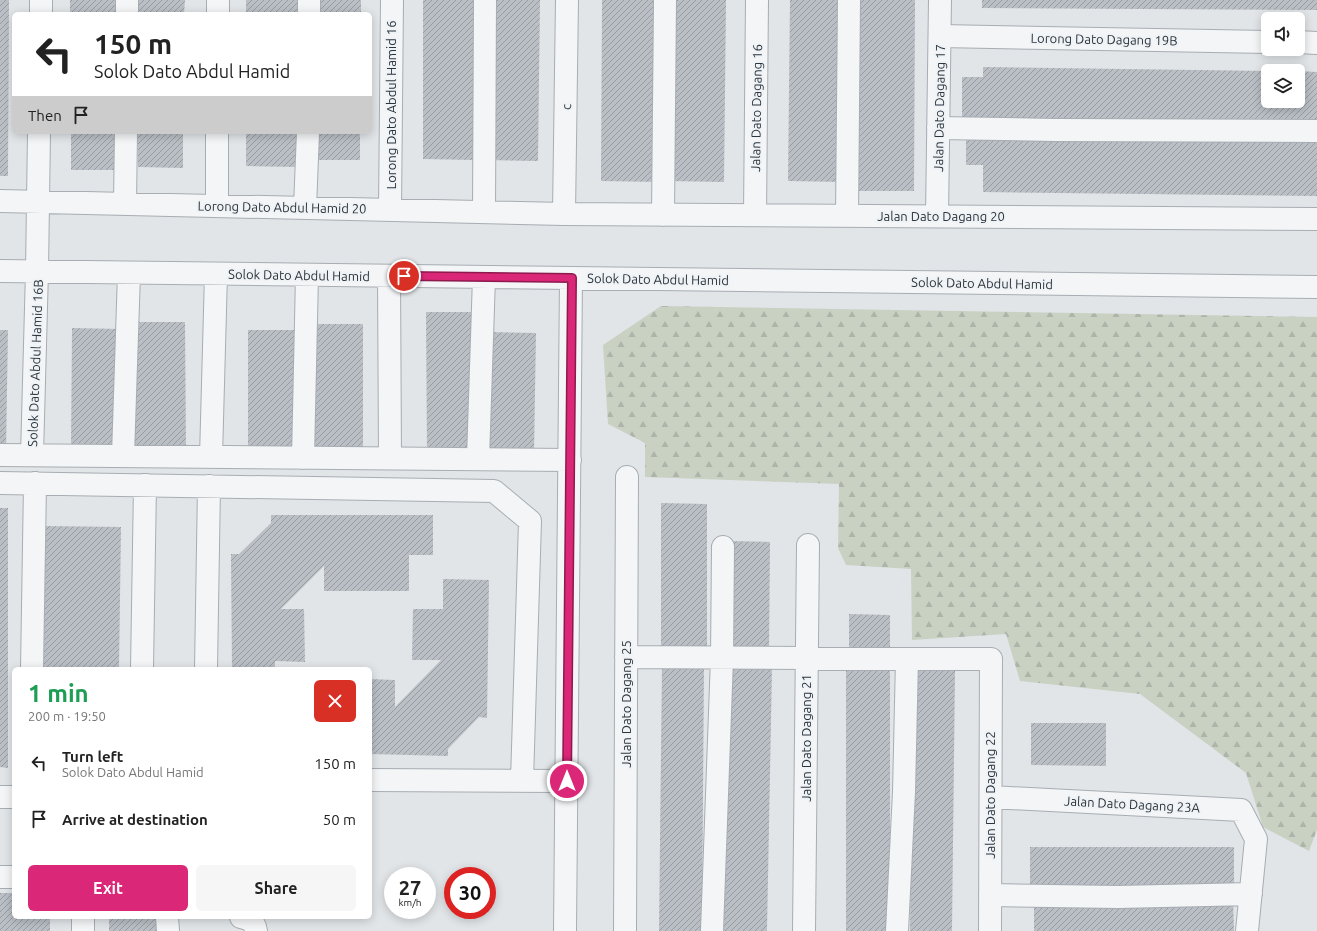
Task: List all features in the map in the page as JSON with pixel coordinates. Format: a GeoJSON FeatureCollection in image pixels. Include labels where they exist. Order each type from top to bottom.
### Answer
{"type":"FeatureCollection","features":[{"type":"Feature","properties":{"kind":"street"},"geometry":{"type":"LineString","coordinates":[[41,0],[41,12]]}},
{"type":"Feature","properties":{"kind":"street"},"geometry":{"type":"LineString","coordinates":[[127,0],[127,12]]}},
{"type":"Feature","properties":{"kind":"street"},"geometry":{"type":"LineString","coordinates":[[218,0],[218,12]]}},
{"type":"Feature","properties":{"kind":"street"},"geometry":{"type":"LineString","coordinates":[[309,0],[309,12]]}},
{"type":"Feature","properties":{"kind":"street","name":"Lorong Dato Abdul Hamid 16"},"geometry":{"type":"LineString","coordinates":[[390,210],[392,0]]}},
{"type":"Feature","properties":{"kind":"street"},"geometry":{"type":"LineString","coordinates":[[484,212],[485,0]]}},
{"type":"Feature","properties":{"kind":"street","name":"c"},"geometry":{"type":"LineString","coordinates":[[564,214],[567,0]]}},
{"type":"Feature","properties":{"kind":"street"},"geometry":{"type":"LineString","coordinates":[[663,215],[665,0]]}},
{"type":"Feature","properties":{"kind":"street","name":"Jalan Dato Dagang 16"},"geometry":{"type":"LineString","coordinates":[[755,215],[757,0]]}},
{"type":"Feature","properties":{"kind":"street"},"geometry":{"type":"LineString","coordinates":[[847,216],[849,0]]}},
{"type":"Feature","properties":{"kind":"street","name":"Jalan Dato Dagang 17"},"geometry":{"type":"LineString","coordinates":[[937,216],[940,0]]}},
{"type":"Feature","properties":{"kind":"street","name":"Lorong Dato Dagang 19B"},"geometry":{"type":"LineString","coordinates":[[940,36],[1261,42]]}},
{"type":"Feature","properties":{"kind":"street"},"geometry":{"type":"LineString","coordinates":[[1305,42],[1317,42]]}},
{"type":"Feature","properties":{"kind":"street"},"geometry":{"type":"LineString","coordinates":[[938,128],[1317,131]]}},
{"type":"Feature","properties":{"kind":"street","name":"Solok Dato Abdul Hamid 16B"},"geometry":{"type":"LineString","coordinates":[[32,455],[39,134]]}},
{"type":"Feature","properties":{"kind":"street"},"geometry":{"type":"LineString","coordinates":[[126,134],[126,204]]}},
{"type":"Feature","properties":{"kind":"street"},"geometry":{"type":"LineString","coordinates":[[217,134],[217,206]]}},
{"type":"Feature","properties":{"kind":"street"},"geometry":{"type":"LineString","coordinates":[[305,208],[308,134]]}},
{"type":"Feature","properties":{"kind":"street","name":"Lorong Dato Abdul Hamid 20"},"geometry":{"type":"LineString","coordinates":[[0,200],[564,214]]}},
{"type":"Feature","properties":{"kind":"street","name":"Jalan Dato Dagang 20"},"geometry":{"type":"LineString","coordinates":[[564,214],[1317,219]]}},
{"type":"Feature","properties":{"kind":"street","name":"Solok Dato Abdul Hamid"},"geometry":{"type":"LineString","coordinates":[[0,271],[1317,287]]}},
{"type":"Feature","properties":{"kind":"street"},"geometry":{"type":"LineString","coordinates":[[123,456],[129,273]]}},
{"type":"Feature","properties":{"kind":"street"},"geometry":{"type":"LineString","coordinates":[[211,457],[216,274]]}},
{"type":"Feature","properties":{"kind":"street"},"geometry":{"type":"LineString","coordinates":[[303,458],[307,275]]}},
{"type":"Feature","properties":{"kind":"street"},"geometry":{"type":"LineString","coordinates":[[389,276],[390,458]]}},
{"type":"Feature","properties":{"kind":"street"},"geometry":{"type":"LineString","coordinates":[[478,460],[484,277]]}},
{"type":"Feature","properties":{"kind":"street"},"geometry":{"type":"LineString","coordinates":[[565,931],[572,278]]}},
{"type":"Feature","properties":{"kind":"street"},"geometry":{"type":"LineString","coordinates":[[0,455],[570,460]]}},
{"type":"Feature","properties":{"kind":"street","name":"Jalan Dato Dagang 25"},"geometry":{"type":"LineString","coordinates":[[625,931],[627,477]]}},
{"type":"Feature","properties":{"kind":"street"},"geometry":{"type":"LineString","coordinates":[[0,483],[494,491],[530,521],[522,780]]}},
{"type":"Feature","properties":{"kind":"street"},"geometry":{"type":"LineString","coordinates":[[32,667],[35,483]]}},
{"type":"Feature","properties":{"kind":"street"},"geometry":{"type":"LineString","coordinates":[[142,667],[145,485]]}},
{"type":"Feature","properties":{"kind":"street"},"geometry":{"type":"LineString","coordinates":[[206,667],[209,486]]}},
{"type":"Feature","properties":{"kind":"street","name":"Jalan Dato Dagang 21"},"geometry":{"type":"LineString","coordinates":[[804,931],[808,545]]}},
{"type":"Feature","properties":{"kind":"street"},"geometry":{"type":"LineString","coordinates":[[712,931],[722,658],[723,547]]}},
{"type":"Feature","properties":{"kind":"street"},"geometry":{"type":"LineString","coordinates":[[626,657],[907,659],[904,792],[897,931]]}},
{"type":"Feature","properties":{"kind":"street","name":"Jalan Dato Dagang 22"},"geometry":{"type":"LineString","coordinates":[[907,659],[991,659],[990,931]]}},
{"type":"Feature","properties":{"kind":"street"},"geometry":{"type":"LineString","coordinates":[[372,780],[567,781]]}},
{"type":"Feature","properties":{"kind":"street"},"geometry":{"type":"LineString","coordinates":[[0,796],[12,797]]}},
{"type":"Feature","properties":{"kind":"street","name":"Jalan Dato Dagang 23A"},"geometry":{"type":"LineString","coordinates":[[990,797],[1241,810],[1256,839],[1251,894]]}},
{"type":"Feature","properties":{"kind":"street"},"geometry":{"type":"LineString","coordinates":[[0,876],[12,877]]}},
{"type":"Feature","properties":{"kind":"street"},"geometry":{"type":"LineString","coordinates":[[990,895],[1118,897],[1251,894],[1247,931]]}},
{"type":"Feature","properties":{"kind":"street"},"geometry":{"type":"LineString","coordinates":[[83,919],[83,931]]}},
{"type":"Feature","properties":{"kind":"street"},"geometry":{"type":"LineString","coordinates":[[167,919],[168,931]]}},
{"type":"Feature","properties":{"kind":"green space"},"geometry":{"type":"Polygon","coordinates":[[[661,306],[1317,317],[1317,830],[1309,851],[1263,827],[1246,773],[1140,694],[1020,681],[1006,634],[912,640],[911,569],[846,565],[838,548],[839,484],[645,477],[645,443],[608,424],[603,345],[661,306]]]}},
{"type":"Feature","properties":{"kind":"building"},"geometry":{"type":"Polygon","coordinates":[[[0,0],[9,0],[8,176],[0,176],[0,0]]]}},
{"type":"Feature","properties":{"kind":"building"},"geometry":{"type":"Polygon","coordinates":[[[70,0],[119,0],[119,12],[70,12],[70,0]]]}},
{"type":"Feature","properties":{"kind":"building"},"geometry":{"type":"Polygon","coordinates":[[[139,0],[185,0],[184,12],[139,12],[139,0]]]}},
{"type":"Feature","properties":{"kind":"building"},"geometry":{"type":"Polygon","coordinates":[[[246,0],[297,0],[297,12],[246,12],[246,0]]]}},
{"type":"Feature","properties":{"kind":"building"},"geometry":{"type":"Polygon","coordinates":[[[312,0],[361,0],[361,12],[312,12],[312,0]]]}},
{"type":"Feature","properties":{"kind":"building"},"geometry":{"type":"Polygon","coordinates":[[[423,0],[473,0],[473,160],[423,159],[423,0]]]}},
{"type":"Feature","properties":{"kind":"building"},"geometry":{"type":"Polygon","coordinates":[[[488,0],[540,0],[538,161],[487,160],[488,0]]]}},
{"type":"Feature","properties":{"kind":"building"},"geometry":{"type":"Polygon","coordinates":[[[602,0],[659,0],[658,182],[601,181],[602,0]]]}},
{"type":"Feature","properties":{"kind":"building"},"geometry":{"type":"Polygon","coordinates":[[[670,0],[726,0],[724,182],[668,181],[670,0]]]}},
{"type":"Feature","properties":{"kind":"building"},"geometry":{"type":"Polygon","coordinates":[[[790,0],[844,0],[842,182],[788,181],[790,0]]]}},
{"type":"Feature","properties":{"kind":"building"},"geometry":{"type":"Polygon","coordinates":[[[855,0],[915,0],[914,191],[854,191],[855,0]]]}},
{"type":"Feature","properties":{"kind":"building"},"geometry":{"type":"Polygon","coordinates":[[[982,0],[1317,0],[1317,10],[982,8],[982,0]]]}},
{"type":"Feature","properties":{"kind":"building"},"geometry":{"type":"Polygon","coordinates":[[[983,67],[1261,71],[1261,108],[1305,108],[1305,71],[1317,72],[1317,129],[962,123],[962,77],[983,77],[983,67]]]}},
{"type":"Feature","properties":{"kind":"building"},"geometry":{"type":"Polygon","coordinates":[[[71,134],[120,134],[120,170],[71,170],[71,134]]]}},
{"type":"Feature","properties":{"kind":"building"},"geometry":{"type":"Polygon","coordinates":[[[138,134],[183,134],[183,168],[138,167],[138,134]]]}},
{"type":"Feature","properties":{"kind":"building"},"geometry":{"type":"Polygon","coordinates":[[[246,134],[297,134],[297,167],[246,166],[246,134]]]}},
{"type":"Feature","properties":{"kind":"building"},"geometry":{"type":"Polygon","coordinates":[[[311,134],[360,134],[360,160],[311,160],[311,134]]]}},
{"type":"Feature","properties":{"kind":"building"},"geometry":{"type":"Polygon","coordinates":[[[966,135],[1317,138],[1317,196],[983,192],[983,165],[966,165],[966,135]]]}},
{"type":"Feature","properties":{"kind":"building"},"geometry":{"type":"Polygon","coordinates":[[[426,312],[472,312],[472,452],[427,453],[426,312]]]}},
{"type":"Feature","properties":{"kind":"building"},"geometry":{"type":"Polygon","coordinates":[[[134,322],[185,322],[186,452],[135,452],[134,322]]]}},
{"type":"Feature","properties":{"kind":"building"},"geometry":{"type":"Polygon","coordinates":[[[312,324],[363,324],[363,453],[311,453],[312,324]]]}},
{"type":"Feature","properties":{"kind":"building"},"geometry":{"type":"Polygon","coordinates":[[[72,328],[122,329],[121,453],[71,452],[72,328]]]}},
{"type":"Feature","properties":{"kind":"building"},"geometry":{"type":"Polygon","coordinates":[[[0,330],[8,330],[6,451],[0,451],[0,330]]]}},
{"type":"Feature","properties":{"kind":"building"},"geometry":{"type":"Polygon","coordinates":[[[248,330],[297,330],[296,453],[248,453],[248,330]]]}},
{"type":"Feature","properties":{"kind":"building"},"geometry":{"type":"Polygon","coordinates":[[[490,332],[536,333],[534,453],[488,453],[490,332]]]}},
{"type":"Feature","properties":{"kind":"building"},"geometry":{"type":"Polygon","coordinates":[[[661,503],[707,504],[707,652],[661,652],[661,503]]]}},
{"type":"Feature","properties":{"kind":"building"},"geometry":{"type":"Polygon","coordinates":[[[0,508],[8,508],[8,768],[0,767],[0,508]]]}},
{"type":"Feature","properties":{"kind":"building"},"geometry":{"type":"Polygon","coordinates":[[[271,515],[433,515],[433,555],[409,555],[409,591],[324,591],[324,566],[281,609],[304,609],[305,662],[275,661],[275,667],[232,667],[231,554],[239,554],[271,523],[271,515]]]}},
{"type":"Feature","properties":{"kind":"building"},"geometry":{"type":"Polygon","coordinates":[[[44,526],[121,527],[119,667],[42,667],[44,526]]]}},
{"type":"Feature","properties":{"kind":"building"},"geometry":{"type":"Polygon","coordinates":[[[728,541],[770,542],[769,652],[728,652],[728,541]]]}},
{"type":"Feature","properties":{"kind":"building"},"geometry":{"type":"Polygon","coordinates":[[[443,579],[489,580],[487,718],[479,717],[448,749],[448,756],[372,754],[372,679],[395,680],[395,707],[441,660],[412,660],[413,609],[443,609],[443,579]]]}},
{"type":"Feature","properties":{"kind":"building"},"geometry":{"type":"Polygon","coordinates":[[[849,614],[890,615],[890,652],[849,651],[849,614]]]}},
{"type":"Feature","properties":{"kind":"building"},"geometry":{"type":"Polygon","coordinates":[[[662,665],[704,665],[702,931],[659,931],[662,665]]]}},
{"type":"Feature","properties":{"kind":"building"},"geometry":{"type":"Polygon","coordinates":[[[726,667],[772,668],[767,931],[721,931],[726,667]]]}},
{"type":"Feature","properties":{"kind":"building"},"geometry":{"type":"Polygon","coordinates":[[[846,667],[890,668],[890,931],[846,931],[846,667]]]}},
{"type":"Feature","properties":{"kind":"building"},"geometry":{"type":"Polygon","coordinates":[[[913,669],[955,670],[952,931],[910,931],[913,669]]]}},
{"type":"Feature","properties":{"kind":"building"},"geometry":{"type":"Polygon","coordinates":[[[1031,723],[1106,723],[1106,766],[1031,765],[1031,723]]]}},
{"type":"Feature","properties":{"kind":"building"},"geometry":{"type":"Polygon","coordinates":[[[1030,847],[1234,847],[1234,889],[1030,889],[1030,847]]]}},
{"type":"Feature","properties":{"kind":"building"},"geometry":{"type":"Polygon","coordinates":[[[0,893],[12,893],[12,919],[50,919],[50,931],[0,931],[0,893]]]}},
{"type":"Feature","properties":{"kind":"building"},"geometry":{"type":"Polygon","coordinates":[[[1233,899],[1234,931],[1034,931],[1034,900],[1233,899]]]}},
{"type":"Feature","properties":{"kind":"building"},"geometry":{"type":"Polygon","coordinates":[[[109,919],[157,919],[157,931],[109,931],[109,919]]]}},
{"type":"Feature","properties":{"kind":"route"},"geometry":{"type":"LineString","coordinates":[[404,276],[572,278],[567,781]]}}]}
